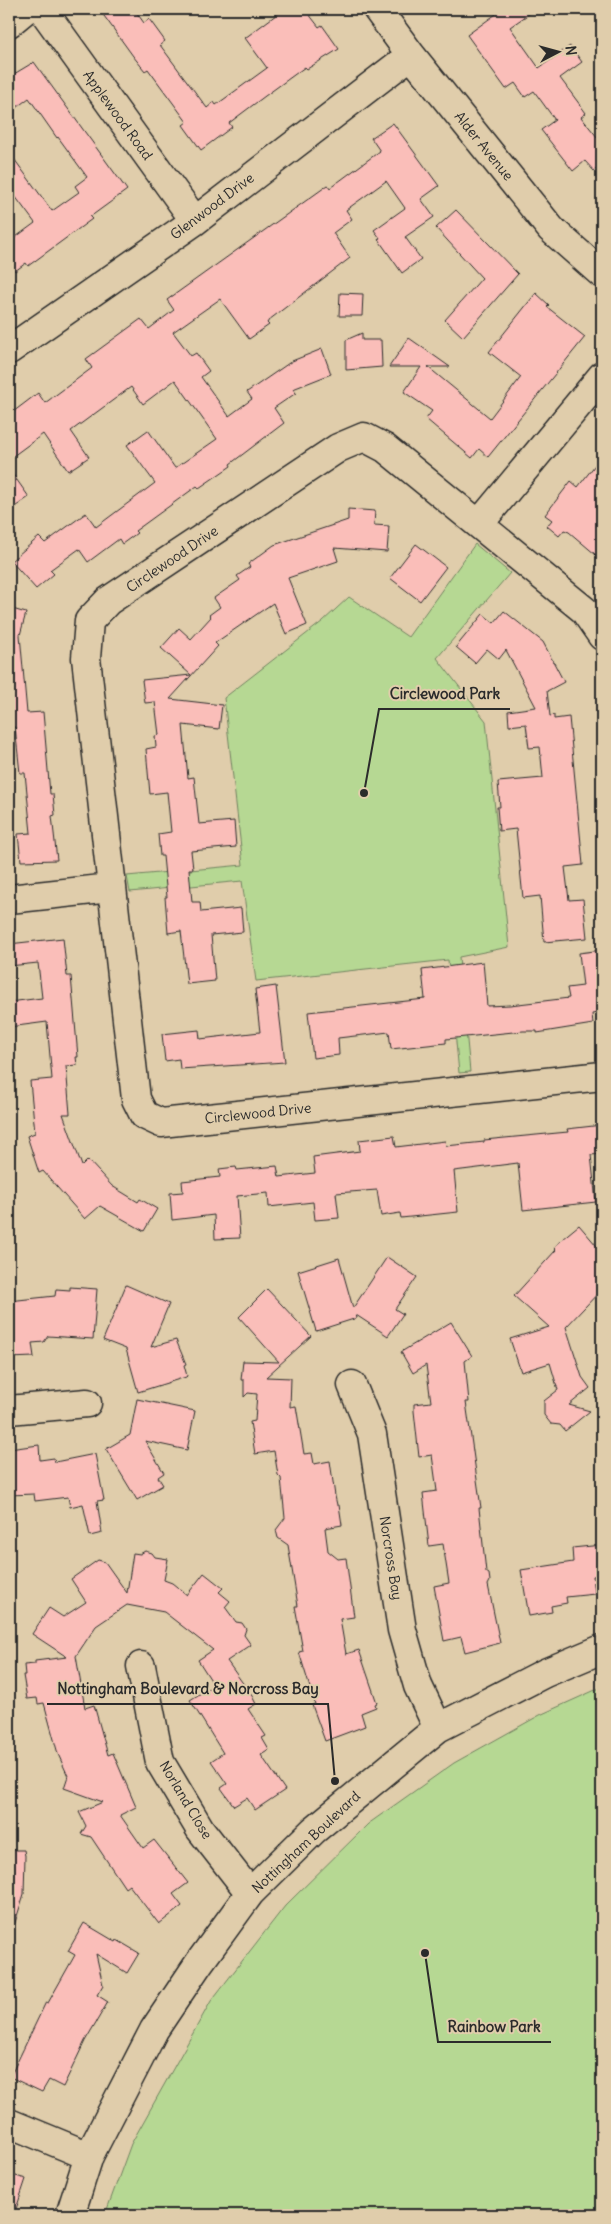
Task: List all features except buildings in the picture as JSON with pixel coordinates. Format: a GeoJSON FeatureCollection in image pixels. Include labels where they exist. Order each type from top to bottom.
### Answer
{"type":"FeatureCollection","features":[{"type":"Feature","properties":{"kind":"street"},"geometry":{"type":"LineString","coordinates":[[9,23],[26,9]]}},
{"type":"Feature","properties":{"kind":"street","name":"Applewood Road"},"geometry":{"type":"LineString","coordinates":[[42,9],[195,221]]}},
{"type":"Feature","properties":{"kind":"street","name":"Alder Avenue"},"geometry":{"type":"LineString","coordinates":[[377,9],[411,55],[551,229],[602,274]]}},
{"type":"Feature","properties":{"kind":"street","name":"Glenwood Drive"},"geometry":{"type":"LineString","coordinates":[[9,350],[195,221],[411,55]]}},
{"type":"Feature","properties":{"kind":"street"},"geometry":{"type":"LineString","coordinates":[[479,524],[602,376]]}},
{"type":"Feature","properties":{"kind":"street","name":"Circlewood Drive"},"geometry":{"type":"LineString","coordinates":[[602,636],[584,610],[384,448],[364,437],[338,448],[108,601],[89,621],[86,658],[136,1100],[144,1115],[161,1124],[602,1076]]}},
{"type":"Feature","properties":{"kind":"street"},"geometry":{"type":"LineString","coordinates":[[9,899],[111,888]]}},
{"type":"Feature","properties":{"kind":"street","name":"Norcross Bay"},"geometry":{"type":"LineString","coordinates":[[352,1385],[372,1434],[402,1630],[418,1686],[438,1728]]}},
{"type":"Feature","properties":{"kind":"street"},"geometry":{"type":"LineString","coordinates":[[9,1410],[87,1403]]}},
{"type":"Feature","properties":{"kind":"street","name":"Nottingham Boulevard"},"geometry":{"type":"LineString","coordinates":[[70,2215],[89,2156],[154,2030],[250,1893],[314,1830],[438,1728],[545,1673],[602,1649]]}},
{"type":"Feature","properties":{"kind":"street","name":"Norland Close"},"geometry":{"type":"LineString","coordinates":[[140,1666],[160,1762],[200,1829],[250,1893]]}},
{"type":"Feature","properties":{"kind":"street"},"geometry":{"type":"LineString","coordinates":[[9,2123],[89,2156]]}},
{"type":"Feature","properties":{"kind":"green space"},"geometry":{"type":"Polygon","coordinates":[[[475,544],[510,573],[437,658],[486,721],[509,947],[459,957],[470,1072],[459,1073],[448,960],[256,981],[242,881],[130,892],[127,876],[243,865],[224,698],[323,621],[349,597],[408,637],[475,544]]]}},
{"type":"Feature","properties":{"kind":"green space"},"geometry":{"type":"Polygon","coordinates":[[[602,1687],[602,2215],[105,2215],[131,2144],[211,2001],[285,1906],[368,1824],[454,1763],[540,1715],[602,1687]]]}},
{"type":"Feature","properties":{"kind":"place","name":"Circlewood Park"},"geometry":{"type":"Point","coordinates":[364,793]}},
{"type":"Feature","properties":{"kind":"place","name":"Nottingham Boulevard & Norcross Bay"},"geometry":{"type":"Point","coordinates":[335,1781]}},
{"type":"Feature","properties":{"kind":"place","name":"Rainbow Park"},"geometry":{"type":"Point","coordinates":[425,1953]}}]}
